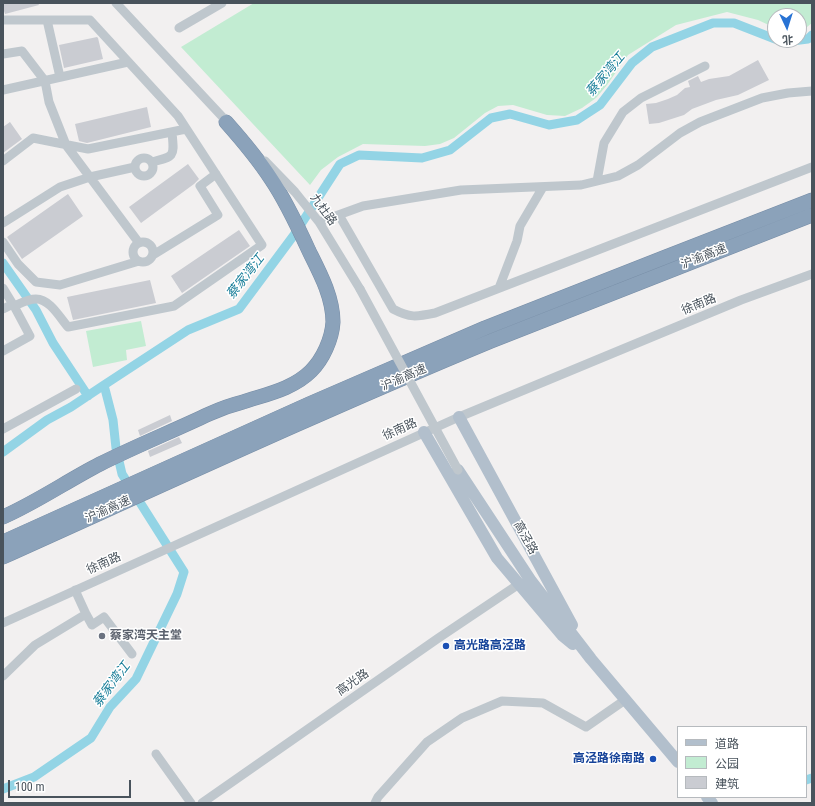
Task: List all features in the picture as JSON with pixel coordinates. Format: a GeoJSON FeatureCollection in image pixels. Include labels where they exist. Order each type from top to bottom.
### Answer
{"type":"FeatureCollection","features":[{"type":"Feature","properties":{"kind":"highway"},"geometry":{"type":"LineString","coordinates":[[3,517],[18,511],[100,464],[209,414],[288,387],[301,380],[312,370],[322,357],[329,341],[333,323],[326,286],[292,215],[272,179],[226,122]]}},
{"type":"Feature","properties":{"kind":"highway","name":"沪渝高速"},"geometry":{"type":"LineString","coordinates":[[3,540],[309,404],[485,328],[812,200]]}},
{"type":"Feature","properties":{"kind":"highway","name":"沪渝高速"},"geometry":{"type":"LineString","coordinates":[[3,557],[314,417],[491,342],[635,284],[812,217]]}},
{"type":"Feature","properties":{"kind":"main road","name":"高泾路"},"geometry":{"type":"LineString","coordinates":[[459,417],[591,659]]}},
{"type":"Feature","properties":{"kind":"main road","name":"高泾路"},"geometry":{"type":"LineString","coordinates":[[424,432],[497,558],[562,635],[591,659]]}},
{"type":"Feature","properties":{"kind":"main road","name":"高泾路"},"geometry":{"type":"LineString","coordinates":[[458,470],[531,580],[591,659],[677,761]]}},
{"type":"Feature","properties":{"kind":"street","name":"九杜路"},"geometry":{"type":"LineString","coordinates":[[116,3],[226,122],[294,192],[319,222],[360,289],[458,470]]}},
{"type":"Feature","properties":{"kind":"street"},"geometry":{"type":"LineString","coordinates":[[179,28],[222,3]]}},
{"type":"Feature","properties":{"kind":"street"},"geometry":{"type":"LineString","coordinates":[[3,20],[90,20],[178,116],[262,245],[174,306],[68,328],[49,304],[42,299],[34,298],[3,309]]}},
{"type":"Feature","properties":{"kind":"street"},"geometry":{"type":"LineString","coordinates":[[47,20],[60,77]]}},
{"type":"Feature","properties":{"kind":"street"},"geometry":{"type":"LineString","coordinates":[[3,54],[22,51],[44,81],[49,102],[66,145],[139,243]]}},
{"type":"Feature","properties":{"kind":"street"},"geometry":{"type":"LineString","coordinates":[[3,90],[128,62]]}},
{"type":"Feature","properties":{"kind":"street"},"geometry":{"type":"LineString","coordinates":[[597,181],[604,143],[623,112],[641,98],[705,66]]}},
{"type":"Feature","properties":{"kind":"street"},"geometry":{"type":"LineString","coordinates":[[319,222],[363,206],[461,190],[581,185],[618,176],[638,165],[680,133],[700,122],[762,98],[788,93],[812,91]]}},
{"type":"Feature","properties":{"kind":"street"},"geometry":{"type":"LineString","coordinates":[[3,161],[33,138],[88,149],[186,129]]}},
{"type":"Feature","properties":{"kind":"street"},"geometry":{"type":"LineString","coordinates":[[152,162],[152,171],[148,175],[139,175],[137,173],[135,167],[136,162],[141,158],[152,162],[172,155],[174,149],[172,132]]}},
{"type":"Feature","properties":{"kind":"street"},"geometry":{"type":"LineString","coordinates":[[3,223],[60,188],[90,177],[135,167]]}},
{"type":"Feature","properties":{"kind":"street"},"geometry":{"type":"LineString","coordinates":[[339,215],[393,309],[404,315],[417,317],[435,313],[812,167]]}},
{"type":"Feature","properties":{"kind":"street"},"geometry":{"type":"LineString","coordinates":[[3,242],[18,264],[36,282],[60,285],[139,261],[149,261],[153,255],[218,215],[200,186],[216,174]]}},
{"type":"Feature","properties":{"kind":"street"},"geometry":{"type":"LineString","coordinates":[[499,288],[517,241],[520,226],[542,187]]}},
{"type":"Feature","properties":{"kind":"street"},"geometry":{"type":"LineString","coordinates":[[139,261],[136,260],[133,254],[134,247],[139,243],[146,242],[151,245],[153,248],[153,255]]}},
{"type":"Feature","properties":{"kind":"street","name":"徐南路"},"geometry":{"type":"LineString","coordinates":[[3,623],[424,432],[741,300],[812,274]]}},
{"type":"Feature","properties":{"kind":"street"},"geometry":{"type":"LineString","coordinates":[[3,288],[14,305],[30,336],[3,351]]}},
{"type":"Feature","properties":{"kind":"street"},"geometry":{"type":"LineString","coordinates":[[3,429],[76,389]]}},
{"type":"Feature","properties":{"kind":"street","name":"高光路"},"geometry":{"type":"LineString","coordinates":[[202,803],[437,639],[519,584]]}},
{"type":"Feature","properties":{"kind":"street"},"geometry":{"type":"LineString","coordinates":[[75,590],[92,625],[104,617],[132,654]]}},
{"type":"Feature","properties":{"kind":"street"},"geometry":{"type":"LineString","coordinates":[[3,676],[35,645],[86,614]]}},
{"type":"Feature","properties":{"kind":"street"},"geometry":{"type":"LineString","coordinates":[[375,803],[378,797],[427,742],[462,718],[502,701],[543,704],[586,727],[626,700]]}},
{"type":"Feature","properties":{"kind":"street"},"geometry":{"type":"LineString","coordinates":[[156,754],[190,803]]}},
{"type":"Feature","properties":{"kind":"green space"},"geometry":{"type":"Polygon","coordinates":[[[254,3],[812,3],[812,23],[807,27],[807,8],[767,8],[767,24],[758,20],[727,12],[676,25],[628,55],[596,98],[582,108],[565,116],[547,115],[513,105],[498,106],[485,113],[454,138],[440,144],[425,146],[363,144],[338,157],[321,170],[310,185],[181,47],[254,3]]]}},
{"type":"Feature","properties":{"kind":"green space"},"geometry":{"type":"Polygon","coordinates":[[[141,321],[146,346],[126,350],[127,360],[93,367],[86,331],[141,321]]]}},
{"type":"Feature","properties":{"kind":"building"},"geometry":{"type":"Polygon","coordinates":[[[3,3],[38,3],[39,5],[5,14],[3,3]]]}},
{"type":"Feature","properties":{"kind":"building"},"geometry":{"type":"Polygon","coordinates":[[[97,37],[103,59],[64,68],[59,45],[97,37]]]}},
{"type":"Feature","properties":{"kind":"building"},"geometry":{"type":"Polygon","coordinates":[[[758,60],[769,80],[738,95],[716,100],[692,109],[684,115],[659,123],[649,124],[646,104],[656,103],[677,95],[685,88],[690,87],[688,81],[698,76],[701,82],[709,79],[729,76],[758,60]]]}},
{"type":"Feature","properties":{"kind":"building"},"geometry":{"type":"Polygon","coordinates":[[[147,107],[151,127],[87,143],[79,141],[75,124],[147,107]]]}},
{"type":"Feature","properties":{"kind":"building"},"geometry":{"type":"Polygon","coordinates":[[[10,122],[22,139],[3,153],[3,127],[10,122]]]}},
{"type":"Feature","properties":{"kind":"building"},"geometry":{"type":"Polygon","coordinates":[[[188,164],[199,179],[141,223],[129,207],[188,164]]]}},
{"type":"Feature","properties":{"kind":"building"},"geometry":{"type":"Polygon","coordinates":[[[68,194],[83,216],[22,259],[7,237],[68,194]]]}},
{"type":"Feature","properties":{"kind":"building"},"geometry":{"type":"Polygon","coordinates":[[[239,230],[250,246],[182,293],[171,276],[239,230]]]}},
{"type":"Feature","properties":{"kind":"building"},"geometry":{"type":"Polygon","coordinates":[[[150,280],[156,303],[73,320],[67,297],[150,280]]]}},
{"type":"Feature","properties":{"kind":"building"},"geometry":{"type":"Polygon","coordinates":[[[170,415],[172,421],[140,436],[138,430],[170,415]]]}},
{"type":"Feature","properties":{"kind":"building"},"geometry":{"type":"Polygon","coordinates":[[[179,437],[182,443],[150,457],[148,451],[179,437]]]}},
{"type":"Feature","properties":{"kind":"waterway","name":"蔡家湾江"},"geometry":{"type":"LineString","coordinates":[[3,789],[34,777],[91,738],[110,707],[136,679],[177,594],[184,572],[122,474],[116,448],[113,420],[104,385],[188,330],[239,309],[294,235],[340,164],[359,155],[422,158],[450,150],[491,118],[510,114],[549,125],[577,120],[600,105],[632,63],[652,47],[713,23],[734,23],[767,36]]}},
{"type":"Feature","properties":{"kind":"waterway","name":"蔡家湾江"},"geometry":{"type":"LineString","coordinates":[[807,39],[812,35]]}},
{"type":"Feature","properties":{"kind":"waterway"},"geometry":{"type":"LineString","coordinates":[[3,263],[36,310],[53,343],[88,396]]}},
{"type":"Feature","properties":{"kind":"waterway"},"geometry":{"type":"LineString","coordinates":[[3,452],[47,420],[71,407],[104,385]]}},
{"type":"Feature","properties":{"kind":"waterway"},"geometry":{"type":"LineString","coordinates":[[807,780],[812,778]]}},
{"type":"Feature","properties":{"kind":"place","name":"蔡家湾天主堂"},"geometry":{"type":"Point","coordinates":[102,636]}},
{"type":"Feature","properties":{"kind":"place","name":"高光路高泾路"},"geometry":{"type":"Point","coordinates":[446,646]}},
{"type":"Feature","properties":{"kind":"place","name":"高泾路徐南路"},"geometry":{"type":"Point","coordinates":[653,759]}}]}
